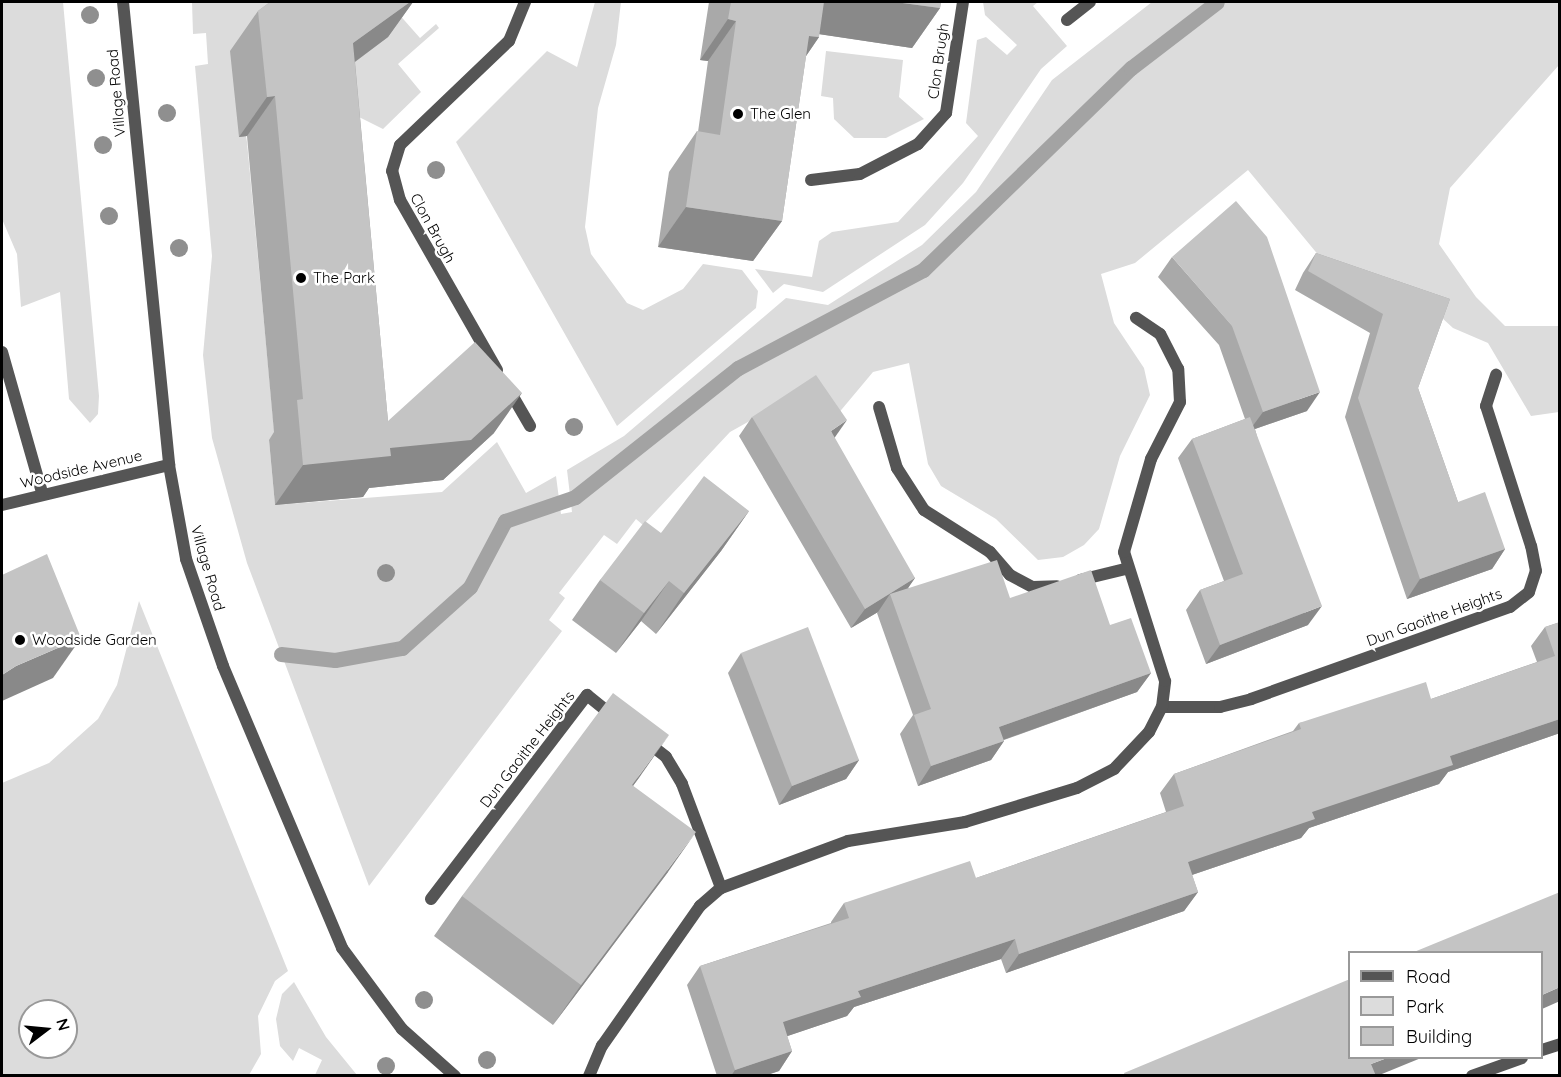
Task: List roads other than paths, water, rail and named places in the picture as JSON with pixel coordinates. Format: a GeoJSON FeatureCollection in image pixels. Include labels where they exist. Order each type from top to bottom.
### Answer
{"type":"FeatureCollection","features":[{"type":"Feature","properties":{"kind":"street","name":"Village Road"},"geometry":{"type":"LineString","coordinates":[[123,2],[169,465],[186,559],[305,872],[342,948],[374,996],[455,1076]]}},
{"type":"Feature","properties":{"kind":"street","name":"Clon Brugh"},"geometry":{"type":"LineString","coordinates":[[525,2],[509,40],[400,146],[392,171],[400,200],[530,426]]}},
{"type":"Feature","properties":{"kind":"street","name":"Clon Brugh"},"geometry":{"type":"LineString","coordinates":[[811,180],[860,174],[918,144],[946,113],[963,2]]}},
{"type":"Feature","properties":{"kind":"street"},"geometry":{"type":"LineString","coordinates":[[1067,20],[1090,2]]}},
{"type":"Feature","properties":{"kind":"street"},"geometry":{"type":"LineString","coordinates":[[589,1076],[602,1046],[687,924],[720,888],[848,841],[964,822],[1077,788],[1114,769],[1149,732],[1162,707],[1165,681],[1125,568],[1124,552],[1151,459],[1180,402],[1178,369],[1160,334],[1136,318]]}},
{"type":"Feature","properties":{"kind":"street"},"geometry":{"type":"LineString","coordinates":[[2,352],[42,492]]}},
{"type":"Feature","properties":{"kind":"street","name":"Dun Gaoithe Heights"},"geometry":{"type":"LineString","coordinates":[[1162,707],[1220,707],[1251,699],[1510,607],[1529,592],[1536,571],[1531,546],[1486,406],[1496,375]]}},
{"type":"Feature","properties":{"kind":"street"},"geometry":{"type":"LineString","coordinates":[[879,407],[897,468],[924,510],[990,552],[1010,575],[1034,586],[1053,586],[1125,568]]}},
{"type":"Feature","properties":{"kind":"street","name":"Woodside Avenue"},"geometry":{"type":"LineString","coordinates":[[2,505],[42,492],[169,465]]}},
{"type":"Feature","properties":{"kind":"street","name":"Dun Gaoithe Heights"},"geometry":{"type":"LineString","coordinates":[[431,899],[586,696],[666,757],[682,784],[720,888]]}},
{"type":"Feature","properties":{"kind":"street"},"geometry":{"type":"LineString","coordinates":[[1543,1050],[1560,1044]]}},
{"type":"Feature","properties":{"kind":"street"},"geometry":{"type":"LineString","coordinates":[[1472,1076],[1519,1059]]}},
{"type":"Feature","properties":{"kind":"waterway"},"geometry":{"type":"LineString","coordinates":[[281,654],[335,660],[402,648],[470,587],[505,521],[575,497],[738,368],[923,270],[1131,68],[1217,2]]}},
{"type":"Feature","properties":{"kind":"place","name":"The Glen"},"geometry":{"type":"Point","coordinates":[738,114]}},
{"type":"Feature","properties":{"kind":"place","name":"The Park"},"geometry":{"type":"Point","coordinates":[301,278]}},
{"type":"Feature","properties":{"kind":"place","name":"Woodside Garden"},"geometry":{"type":"Point","coordinates":[20,640]}}]}
